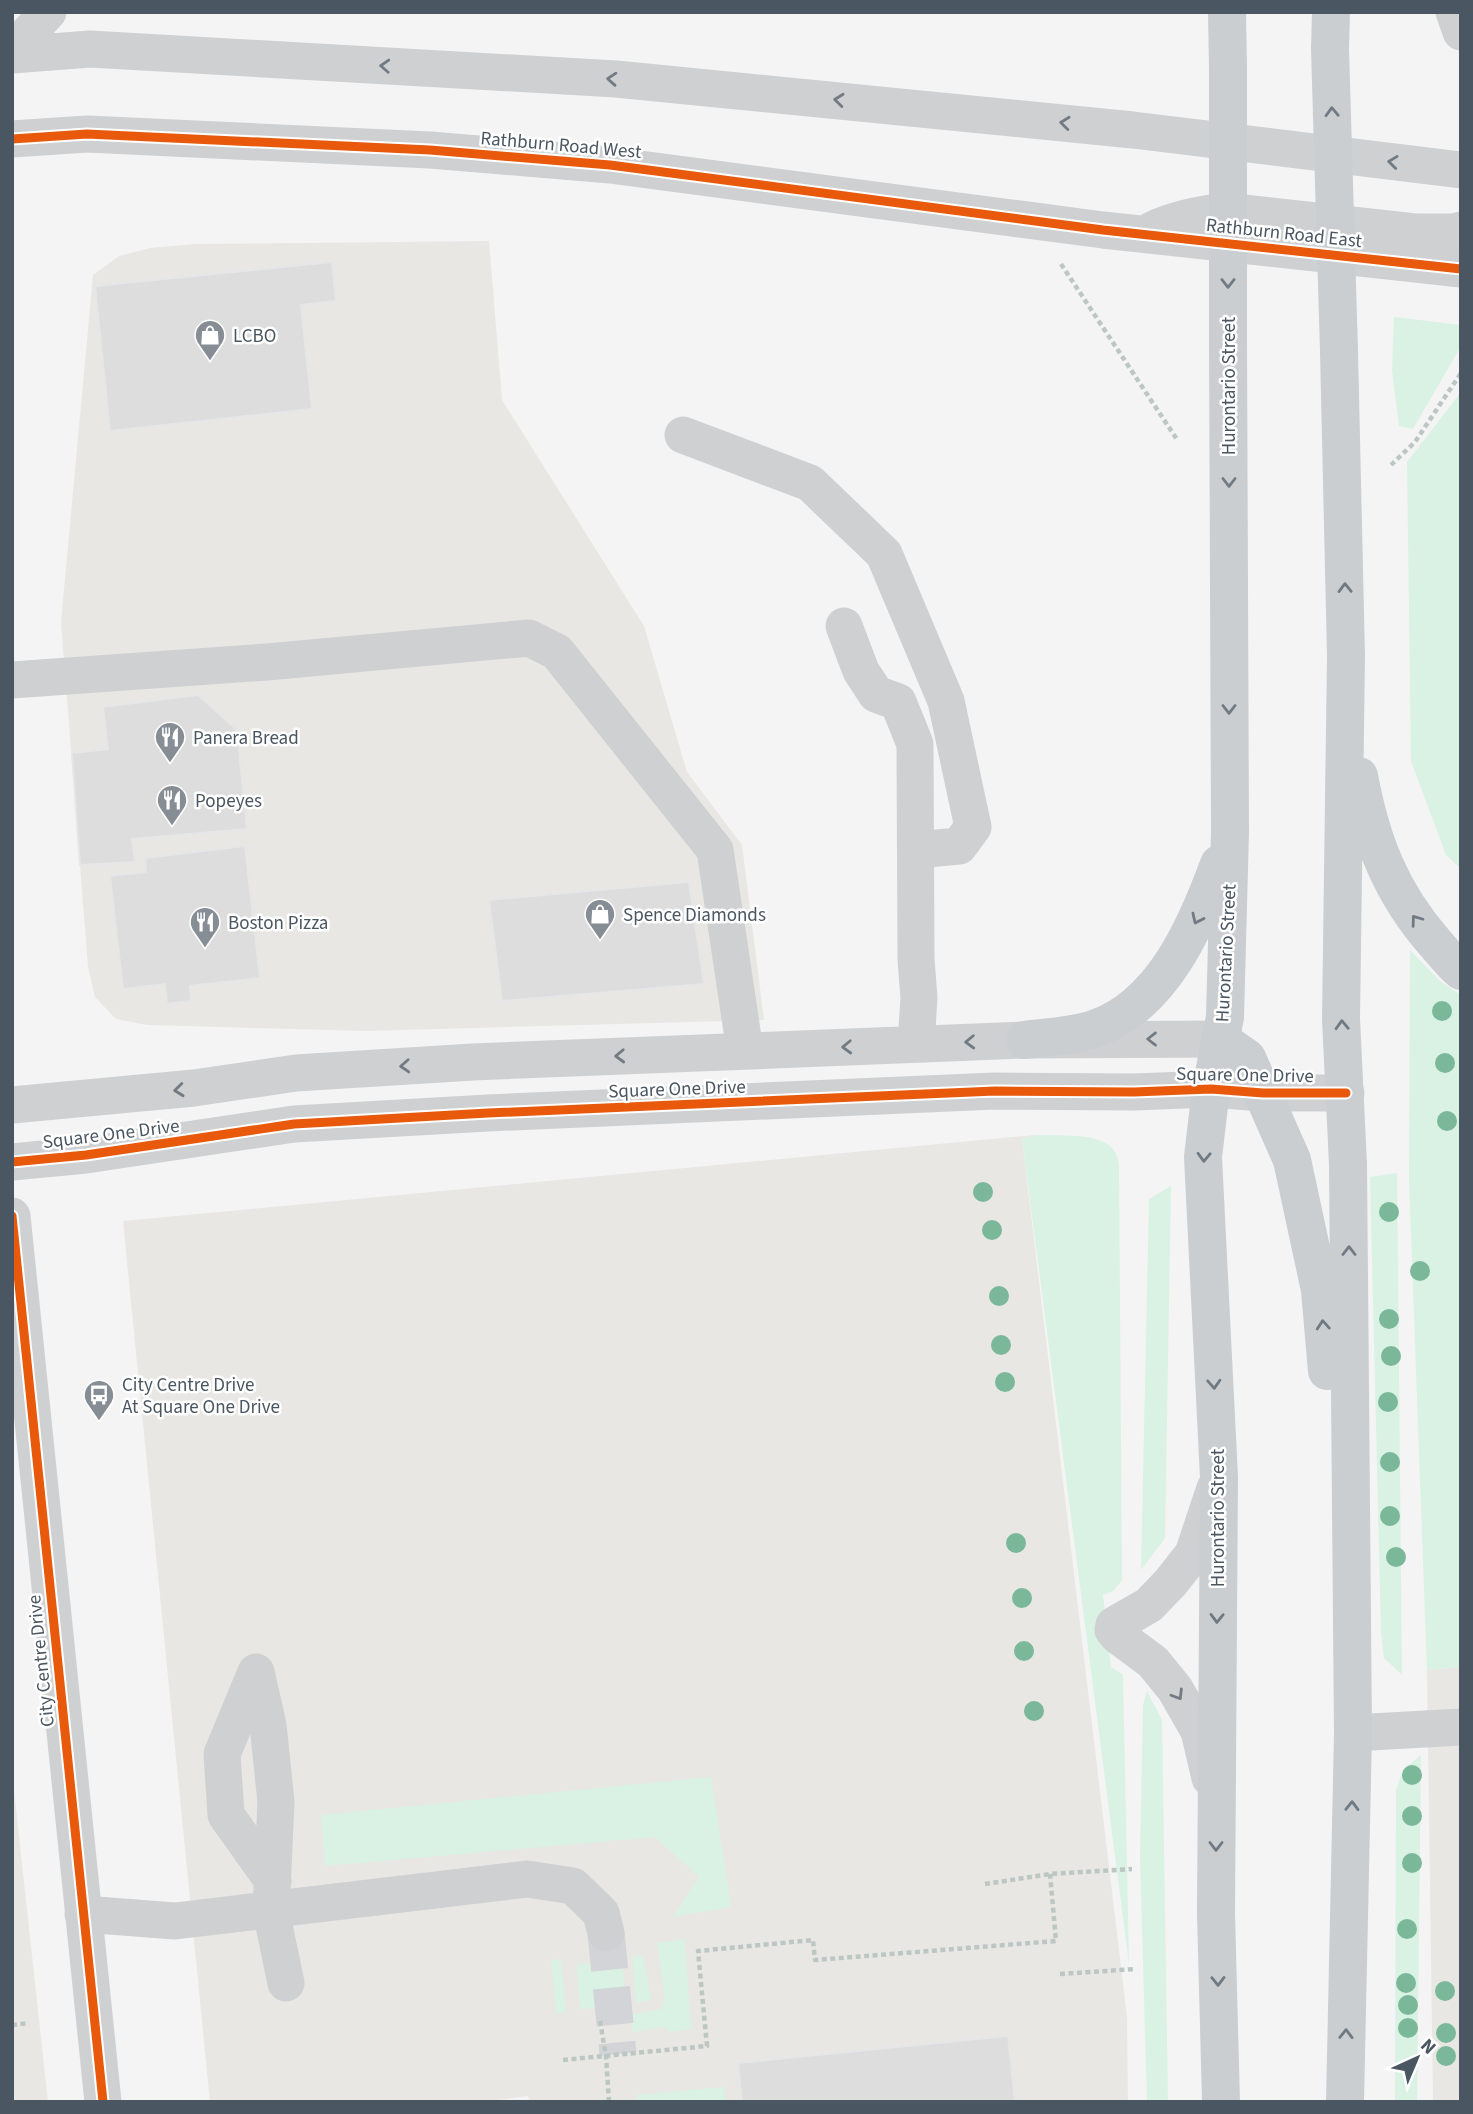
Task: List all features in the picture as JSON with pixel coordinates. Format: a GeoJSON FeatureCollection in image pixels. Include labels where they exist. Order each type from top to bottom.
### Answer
{"type":"FeatureCollection","features":[{"type":"Feature","properties":{"kind":"main road","name":"Hurontario Street"},"geometry":{"type":"LineString","coordinates":[[1221,2102],[1216,1926],[1219,1477],[1203,1157],[1211,1089],[1225,1017],[1230,832],[1227,12]]}},
{"type":"Feature","properties":{"kind":"main road"},"geometry":{"type":"LineString","coordinates":[[1331,31],[1346,656],[1341,1019],[1348,1164],[1353,1722],[1345,2102]]}},
{"type":"Feature","properties":{"kind":"main road"},"geometry":{"type":"LineString","coordinates":[[1346,656],[1352,743],[1367,818],[1384,864],[1404,904],[1461,971]]}},
{"type":"Feature","properties":{"kind":"main road"},"geometry":{"type":"LineString","coordinates":[[1025,1040],[1093,1030],[1122,1016],[1150,992],[1189,937],[1204,906],[1230,832]]}},
{"type":"Feature","properties":{"kind":"main road"},"geometry":{"type":"LineString","coordinates":[[1220,1039],[1247,1058],[1292,1160],[1321,1290],[1353,1722]]}},
{"type":"Feature","properties":{"kind":"street"},"geometry":{"type":"LineString","coordinates":[[12,53],[48,12]]}},
{"type":"Feature","properties":{"kind":"street"},"geometry":{"type":"LineString","coordinates":[[1454,12],[1461,32]]}},
{"type":"Feature","properties":{"kind":"street"},"geometry":{"type":"LineString","coordinates":[[12,53],[90,49],[616,79],[1133,130],[1461,170]]}},
{"type":"Feature","properties":{"kind":"street","name":"Rathburn Road West"},"geometry":{"type":"LineString","coordinates":[[12,139],[87,134],[430,150],[610,165],[1103,230]]}},
{"type":"Feature","properties":{"kind":"street"},"geometry":{"type":"LineString","coordinates":[[1145,234],[1166,223],[1200,214],[1226,211],[1415,232],[1454,232],[1461,229]]}},
{"type":"Feature","properties":{"kind":"street","name":"Rathburn Road East"},"geometry":{"type":"LineString","coordinates":[[1103,230],[1461,269]]}},
{"type":"Feature","properties":{"kind":"street"},"geometry":{"type":"LineString","coordinates":[[684,435],[810,483],[884,554],[946,701],[972,827],[959,846],[916,850]]}},
{"type":"Feature","properties":{"kind":"street"},"geometry":{"type":"LineString","coordinates":[[844,626],[861,671],[876,694],[898,702],[915,744],[916,958],[919,998],[916,1044]]}},
{"type":"Feature","properties":{"kind":"street"},"geometry":{"type":"LineString","coordinates":[[12,680],[267,662],[529,638],[557,652],[715,850],[746,1051]]}},
{"type":"Feature","properties":{"kind":"street","name":"Square One Drive"},"geometry":{"type":"LineString","coordinates":[[12,1105],[194,1088],[296,1073],[473,1062],[1025,1040],[1220,1039]]}},
{"type":"Feature","properties":{"kind":"street","name":"Square One Drive"},"geometry":{"type":"LineString","coordinates":[[12,1162],[86,1155],[308,1123],[488,1113],[995,1091],[1134,1092],[1211,1089],[1263,1093],[1346,1093]]}},
{"type":"Feature","properties":{"kind":"street","name":"City Centre Drive"},"geometry":{"type":"LineString","coordinates":[[12,1216],[103,2102]]}},
{"type":"Feature","properties":{"kind":"street"},"geometry":{"type":"LineString","coordinates":[[1216,1804],[1199,1731],[1175,1689],[1153,1662],[1113,1630],[1114,1625],[1149,1605],[1193,1554],[1219,1477]]}},
{"type":"Feature","properties":{"kind":"street"},"geometry":{"type":"LineString","coordinates":[[272,1896],[297,1801],[288,1714],[256,1672],[222,1754],[226,1815],[272,1896],[286,1983]]}},
{"type":"Feature","properties":{"kind":"street"},"geometry":{"type":"LineString","coordinates":[[1353,1722],[1461,1727]]}},
{"type":"Feature","properties":{"kind":"street"},"geometry":{"type":"LineString","coordinates":[[82,1914],[175,1921],[272,1896],[527,1880],[573,1886],[601,1913],[606,1933]]}},
{"type":"Feature","properties":{"kind":"path"},"geometry":{"type":"LineString","coordinates":[[1057,257],[1178,441]]}},
{"type":"Feature","properties":{"kind":"path"},"geometry":{"type":"LineString","coordinates":[[1391,465],[1415,442],[1461,373]]}},
{"type":"Feature","properties":{"kind":"path"},"geometry":{"type":"LineString","coordinates":[[985,1884],[1050,1874],[1132,1869]]}},
{"type":"Feature","properties":{"kind":"path"},"geometry":{"type":"LineString","coordinates":[[564,2060],[707,2046],[698,1951],[813,1940],[815,1960],[1056,1941],[1050,1874]]}},
{"type":"Feature","properties":{"kind":"path"},"geometry":{"type":"LineString","coordinates":[[1060,1974],[1136,1969]]}},
{"type":"Feature","properties":{"kind":"path"},"geometry":{"type":"LineString","coordinates":[[600,2021],[610,2102]]}},
{"type":"Feature","properties":{"kind":"path"},"geometry":{"type":"LineString","coordinates":[[12,2025],[29,2023]]}},
{"type":"Feature","properties":{"kind":"shaded area"},"geometry":{"type":"Polygon","coordinates":[[[489,241],[502,400],[644,626],[687,772],[742,845],[764,1020],[367,1031],[147,1025],[116,1019],[95,997],[88,967],[61,622],[93,275],[119,256],[150,248],[196,244],[489,241]]]}},
{"type":"Feature","properties":{"kind":"shaded area"},"geometry":{"type":"Polygon","coordinates":[[[1035,1135],[1022,1139],[1127,2017],[1128,2102],[530,2102],[528,2096],[486,2102],[210,2102],[123,1221],[1035,1135]]]}},
{"type":"Feature","properties":{"kind":"shaded area"},"geometry":{"type":"Polygon","coordinates":[[[1461,1667],[1461,2102],[1433,2102],[1427,1670],[1461,1667]]]}},
{"type":"Feature","properties":{"kind":"shaded area"},"geometry":{"type":"Polygon","coordinates":[[[12,1772],[48,2102],[12,2102],[12,1772]]]}},
{"type":"Feature","properties":{"kind":"green space"},"geometry":{"type":"Polygon","coordinates":[[[1394,317],[1461,325],[1461,346],[1413,429],[1399,426],[1392,371],[1394,317]]]}},
{"type":"Feature","properties":{"kind":"green space"},"geometry":{"type":"Polygon","coordinates":[[[1461,392],[1461,869],[1446,855],[1411,761],[1407,462],[1461,392]]]}},
{"type":"Feature","properties":{"kind":"green space"},"geometry":{"type":"Polygon","coordinates":[[[1410,950],[1441,982],[1461,995],[1461,1667],[1427,1670],[1409,1180],[1410,950]]]}},
{"type":"Feature","properties":{"kind":"green space"},"geometry":{"type":"Polygon","coordinates":[[[1035,1135],[1077,1136],[1098,1140],[1113,1149],[1119,1165],[1122,1580],[1113,1591],[1103,1595],[1111,1667],[1123,1675],[1129,1964],[1022,1139],[1035,1135]]]}},
{"type":"Feature","properties":{"kind":"green space"},"geometry":{"type":"Polygon","coordinates":[[[1397,1173],[1402,1675],[1384,1658],[1381,1632],[1370,1177],[1397,1173]]]}},
{"type":"Feature","properties":{"kind":"green space"},"geometry":{"type":"Polygon","coordinates":[[[1171,1186],[1165,1538],[1141,1570],[1149,1199],[1171,1186]]]}},
{"type":"Feature","properties":{"kind":"green space"},"geometry":{"type":"Polygon","coordinates":[[[1147,1691],[1162,1720],[1168,2102],[1147,2102],[1140,1858],[1143,1705],[1147,1691]]]}},
{"type":"Feature","properties":{"kind":"green space"},"geometry":{"type":"Polygon","coordinates":[[[1421,1755],[1417,2102],[1395,2102],[1396,1790],[1403,1770],[1421,1755]]]}},
{"type":"Feature","properties":{"kind":"green space"},"geometry":{"type":"Polygon","coordinates":[[[711,1777],[731,1907],[673,1917],[699,1877],[655,1837],[325,1866],[321,1815],[711,1777]]]}},
{"type":"Feature","properties":{"kind":"green space"},"geometry":{"type":"Polygon","coordinates":[[[685,1939],[691,2029],[670,2032],[663,2027],[633,2032],[629,2015],[661,2009],[665,2000],[657,1943],[685,1939]]]}},
{"type":"Feature","properties":{"kind":"green space"},"geometry":{"type":"Polygon","coordinates":[[[633,1955],[643,1956],[651,2000],[636,2003],[633,1955]]]}},
{"type":"Feature","properties":{"kind":"green space"},"geometry":{"type":"Polygon","coordinates":[[[561,1959],[566,2012],[556,2013],[551,1960],[561,1959]]]}},
{"type":"Feature","properties":{"kind":"green space"},"geometry":{"type":"Polygon","coordinates":[[[622,1960],[626,2006],[580,2009],[577,1965],[622,1960]]]}},
{"type":"Feature","properties":{"kind":"green space"},"geometry":{"type":"Polygon","coordinates":[[[724,2087],[726,2102],[637,2102],[637,2095],[724,2087]]]}},
{"type":"Feature","properties":{"kind":"building"},"geometry":{"type":"Polygon","coordinates":[[[332,262],[336,301],[301,305],[312,409],[110,431],[95,286],[332,262]]]}},
{"type":"Feature","properties":{"kind":"building"},"geometry":{"type":"Polygon","coordinates":[[[198,695],[237,730],[247,829],[132,839],[135,862],[80,865],[72,753],[108,749],[103,707],[198,695]]]}},
{"type":"Feature","properties":{"kind":"building"},"geometry":{"type":"Polygon","coordinates":[[[245,846],[260,978],[190,986],[191,1001],[167,1004],[165,984],[123,989],[110,876],[146,872],[145,858],[245,846]]]}},
{"type":"Feature","properties":{"kind":"building"},"geometry":{"type":"Polygon","coordinates":[[[689,882],[704,984],[502,1001],[489,900],[689,882]]]}},
{"type":"Feature","properties":{"kind":"building"},"geometry":{"type":"Polygon","coordinates":[[[1008,2036],[1015,2102],[742,2102],[738,2063],[1008,2036]]]}},
{"type":"Feature","properties":{"kind":"tunnel"},"geometry":{"type":"LineString","coordinates":[[606,1933],[618,2054]]}},
{"type":"Feature","properties":{"kind":"cycle path"},"geometry":{"type":"LineString","coordinates":[[12,139],[87,134],[430,150],[610,165],[1103,230],[1461,269]]}},
{"type":"Feature","properties":{"kind":"cycle path"},"geometry":{"type":"LineString","coordinates":[[12,1162],[86,1155],[294,1124],[488,1113],[995,1091],[1134,1092],[1211,1089],[1263,1093],[1346,1093]]}},
{"type":"Feature","properties":{"kind":"cycle path"},"geometry":{"type":"LineString","coordinates":[[12,1216],[103,2102]]}},
{"type":"Feature","properties":{"kind":"place","name":"LCBO"},"geometry":{"type":"Point","coordinates":[210,362]}},
{"type":"Feature","properties":{"kind":"place","name":"Panera Bread"},"geometry":{"type":"Point","coordinates":[170,764]}},
{"type":"Feature","properties":{"kind":"place","name":"Popeyes"},"geometry":{"type":"Point","coordinates":[172,827]}},
{"type":"Feature","properties":{"kind":"place","name":"Spence Diamonds"},"geometry":{"type":"Point","coordinates":[600,941]}},
{"type":"Feature","properties":{"kind":"place","name":"Boston Pizza"},"geometry":{"type":"Point","coordinates":[205,949]}},
{"type":"Feature","properties":{"kind":"place","name":"City Centre Drive At Square One Drive"},"geometry":{"type":"Point","coordinates":[99,1422]}}]}
